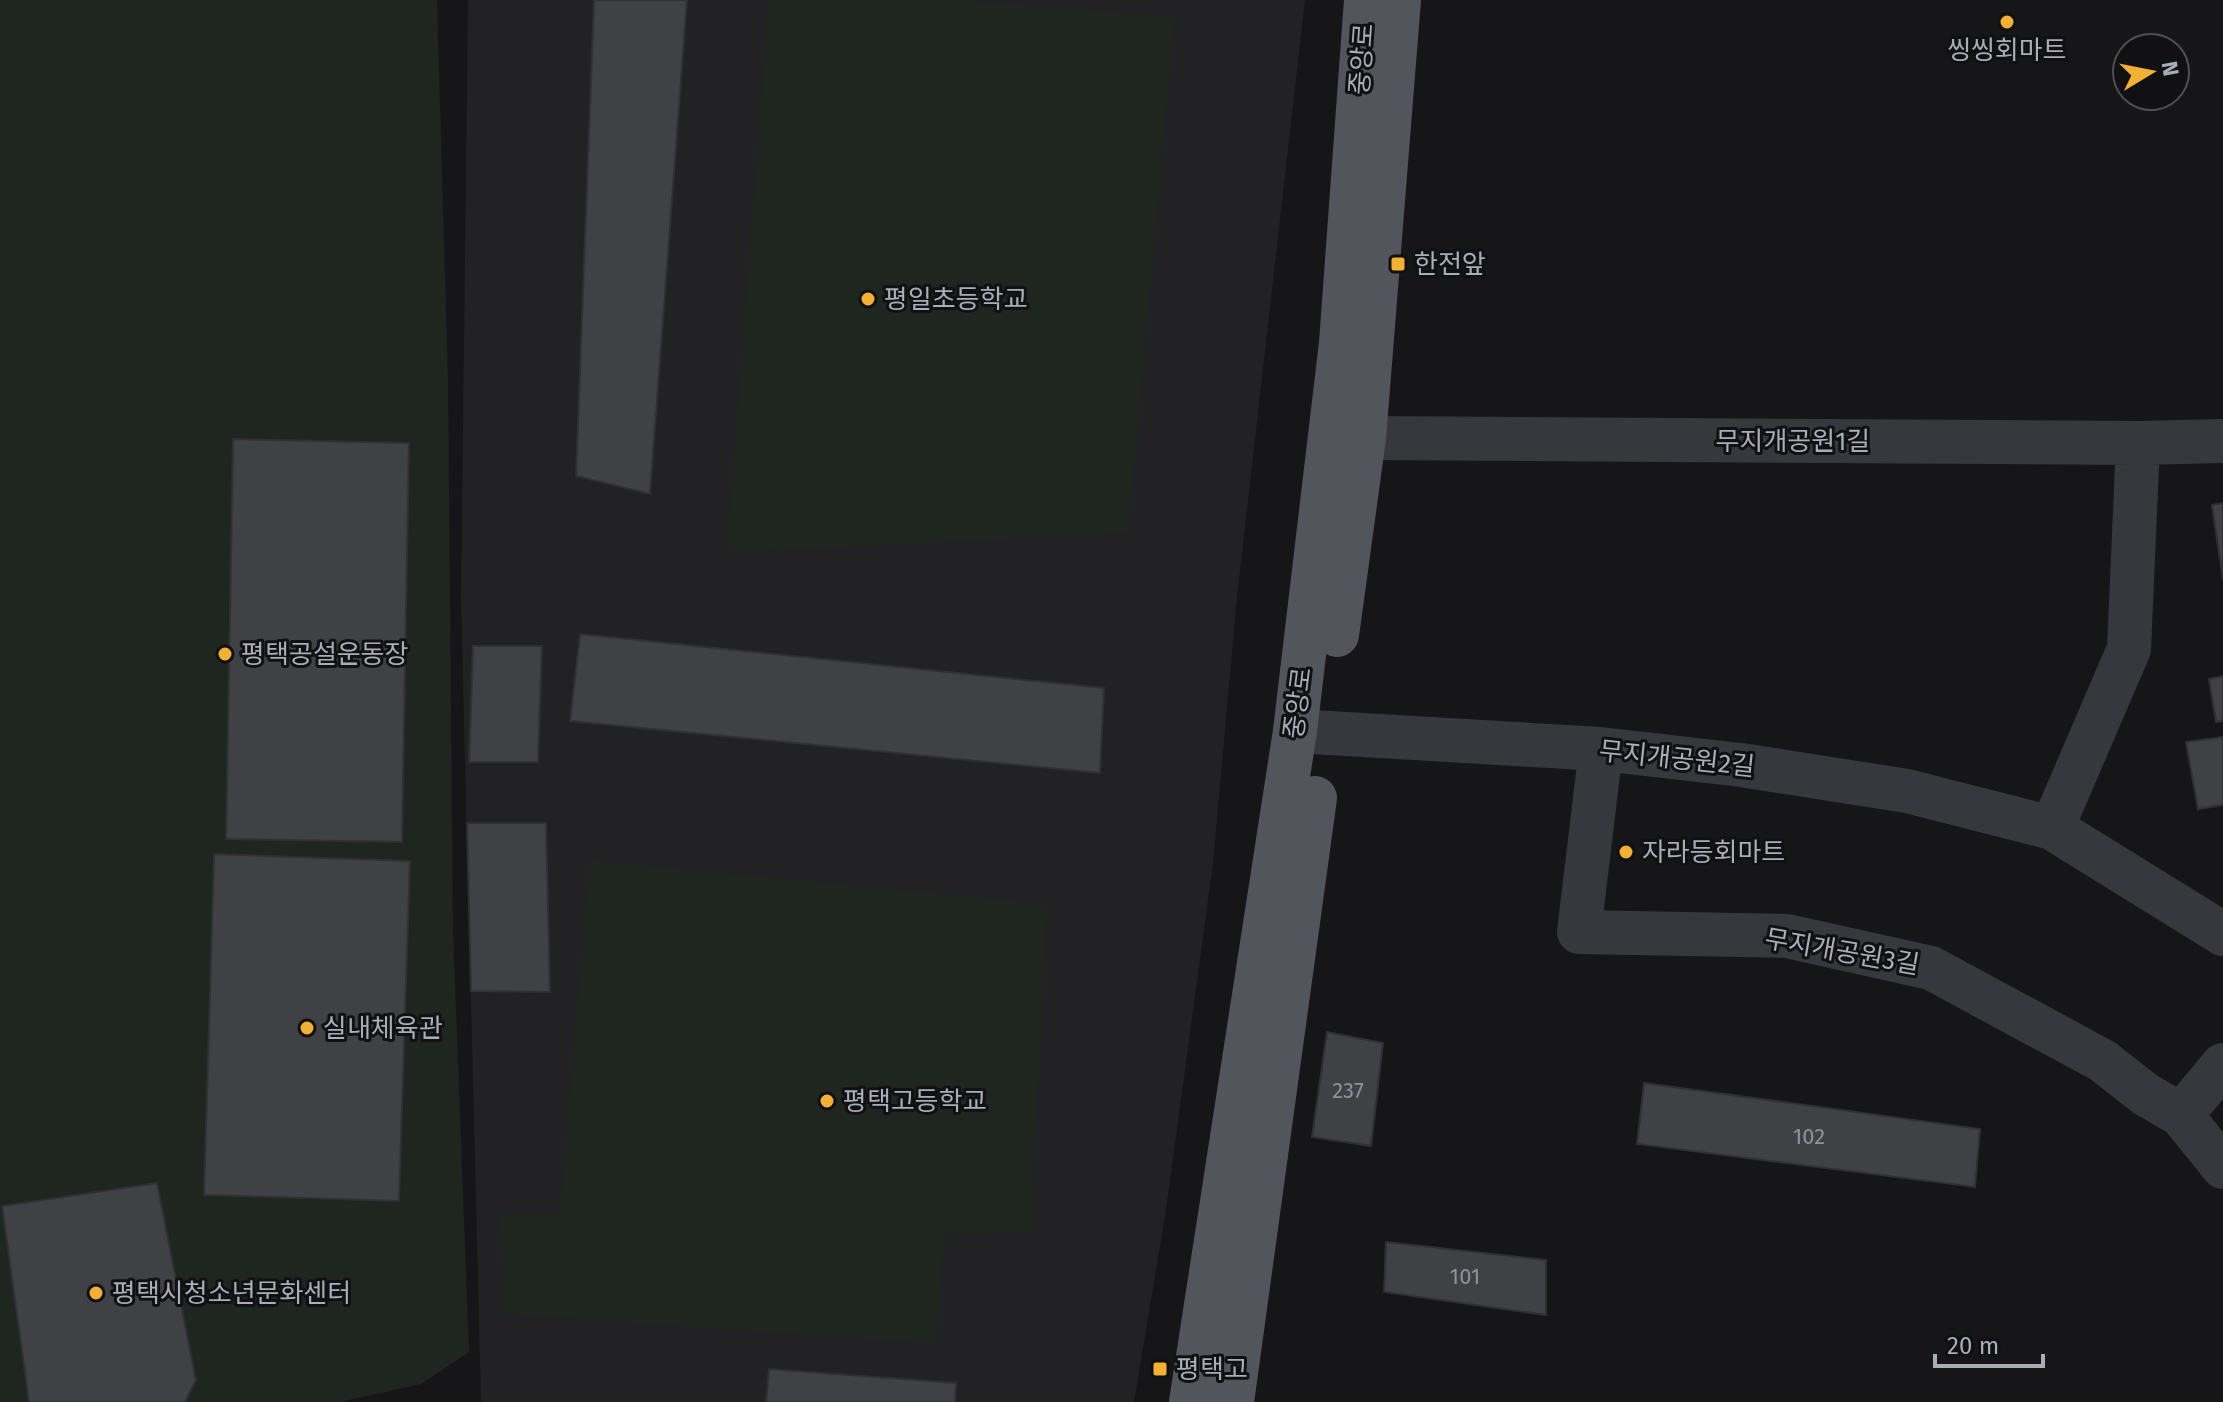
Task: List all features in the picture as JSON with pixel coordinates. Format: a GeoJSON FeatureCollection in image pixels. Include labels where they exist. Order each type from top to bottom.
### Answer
{"type":"FeatureCollection","features":[{"type":"Feature","properties":{"kind":"main road","name":"중앙로"},"geometry":{"type":"LineString","coordinates":[[1232,1402],[1310,732],[1366,0]]}},
{"type":"Feature","properties":{"kind":"main road","name":"중앙로"},"geometry":{"type":"LineString","coordinates":[[1191,1402],[1364,438],[1399,0]]}},
{"type":"Feature","properties":{"kind":"street","name":"무지개공원1길"},"geometry":{"type":"LineString","coordinates":[[1364,438],[2223,441]]}},
{"type":"Feature","properties":{"kind":"street"},"geometry":{"type":"LineString","coordinates":[[2052,828],[2129,649],[2138,443]]}},
{"type":"Feature","properties":{"kind":"street","name":"무지개공원2길"},"geometry":{"type":"LineString","coordinates":[[1310,732],[1601,749],[1741,765],[1907,791],[2052,828],[2223,934]]}},
{"type":"Feature","properties":{"kind":"street","name":"무지개공원3길"},"geometry":{"type":"LineString","coordinates":[[1601,749],[1579,932],[1787,936],[1931,968],[2103,1061],[2145,1094],[2181,1115],[2223,1167]]}},
{"type":"Feature","properties":{"kind":"street"},"geometry":{"type":"LineString","coordinates":[[2181,1115],[2223,1065]]}},
{"type":"Feature","properties":{"kind":"shaded area","name":"평택공설운동장"},"geometry":{"type":"Polygon","coordinates":[[[0,0],[437,0],[448,380],[453,928],[469,1352],[421,1384],[340,1402],[0,1402],[0,0]]]}},
{"type":"Feature","properties":{"kind":"shaded area"},"geometry":{"type":"Polygon","coordinates":[[[468,0],[1305,0],[1237,597],[1213,863],[1166,1210],[1134,1402],[481,1402],[461,599],[468,0]]]}},
{"type":"Feature","properties":{"kind":"shaded area"},"geometry":{"type":"Polygon","coordinates":[[[768,0],[957,0],[1175,17],[1129,533],[726,553],[768,0]]]}},
{"type":"Feature","properties":{"kind":"shaded area"},"geometry":{"type":"Polygon","coordinates":[[[589,860],[1048,904],[1031,1232],[944,1235],[938,1344],[505,1314],[498,1215],[559,1213],[589,860]]]}},
{"type":"Feature","properties":{"kind":"building"},"geometry":{"type":"Polygon","coordinates":[[[594,0],[687,0],[650,494],[576,476],[594,0]]]}},
{"type":"Feature","properties":{"kind":"building"},"geometry":{"type":"Polygon","coordinates":[[[233,439],[409,443],[402,842],[226,839],[233,439]]]}},
{"type":"Feature","properties":{"kind":"building"},"geometry":{"type":"Polygon","coordinates":[[[2223,503],[2223,580],[2212,505],[2223,503]]]}},
{"type":"Feature","properties":{"kind":"building"},"geometry":{"type":"Polygon","coordinates":[[[580,634],[1104,688],[1100,773],[570,721],[580,634]]]}},
{"type":"Feature","properties":{"kind":"building"},"geometry":{"type":"Polygon","coordinates":[[[473,646],[542,646],[538,762],[469,762],[473,646]]]}},
{"type":"Feature","properties":{"kind":"building"},"geometry":{"type":"Polygon","coordinates":[[[2223,676],[2223,721],[2216,722],[2209,679],[2223,676]]]}},
{"type":"Feature","properties":{"kind":"building"},"geometry":{"type":"Polygon","coordinates":[[[2223,737],[2223,805],[2198,809],[2186,742],[2223,737]]]}},
{"type":"Feature","properties":{"kind":"building"},"geometry":{"type":"Polygon","coordinates":[[[467,823],[546,823],[550,992],[471,991],[467,823]]]}},
{"type":"Feature","properties":{"kind":"building","name":"실내체육관"},"geometry":{"type":"Polygon","coordinates":[[[214,854],[410,861],[399,1201],[204,1195],[214,854]]]}},
{"type":"Feature","properties":{"kind":"building"},"geometry":{"type":"Polygon","coordinates":[[[1327,1032],[1383,1043],[1371,1146],[1312,1137],[1327,1032]]]}},
{"type":"Feature","properties":{"kind":"building"},"geometry":{"type":"Polygon","coordinates":[[[1644,1083],[1980,1129],[1975,1187],[1637,1144],[1644,1083]]]}},
{"type":"Feature","properties":{"kind":"building","name":"평택시청소년문화센터"},"geometry":{"type":"Polygon","coordinates":[[[157,1183],[196,1380],[185,1402],[29,1402],[2,1206],[157,1183]]]}},
{"type":"Feature","properties":{"kind":"building"},"geometry":{"type":"Polygon","coordinates":[[[1386,1242],[1546,1260],[1546,1315],[1384,1292],[1386,1242]]]}},
{"type":"Feature","properties":{"kind":"building"},"geometry":{"type":"Polygon","coordinates":[[[769,1369],[956,1383],[955,1402],[766,1402],[769,1369]]]}},
{"type":"Feature","properties":{"kind":"place","name":"씽씽회마트"},"geometry":{"type":"Point","coordinates":[2007,22]}},
{"type":"Feature","properties":{"kind":"place","name":"한전앞"},"geometry":{"type":"Point","coordinates":[1398,264]}},
{"type":"Feature","properties":{"kind":"place","name":"평일초등학교"},"geometry":{"type":"Point","coordinates":[868,299]}},
{"type":"Feature","properties":{"kind":"place","name":"평택공설운동장"},"geometry":{"type":"Point","coordinates":[225,654]}},
{"type":"Feature","properties":{"kind":"place","name":"자라등회마트"},"geometry":{"type":"Point","coordinates":[1626,852]}},
{"type":"Feature","properties":{"kind":"place","name":"실내체육관"},"geometry":{"type":"Point","coordinates":[307,1028]}},
{"type":"Feature","properties":{"kind":"place","name":"평택고등학교"},"geometry":{"type":"Point","coordinates":[827,1101]}},
{"type":"Feature","properties":{"kind":"place","name":"평택시청소년문화센터"},"geometry":{"type":"Point","coordinates":[96,1293]}},
{"type":"Feature","properties":{"kind":"place","name":"평택고"},"geometry":{"type":"Point","coordinates":[1160,1369]}}]}
